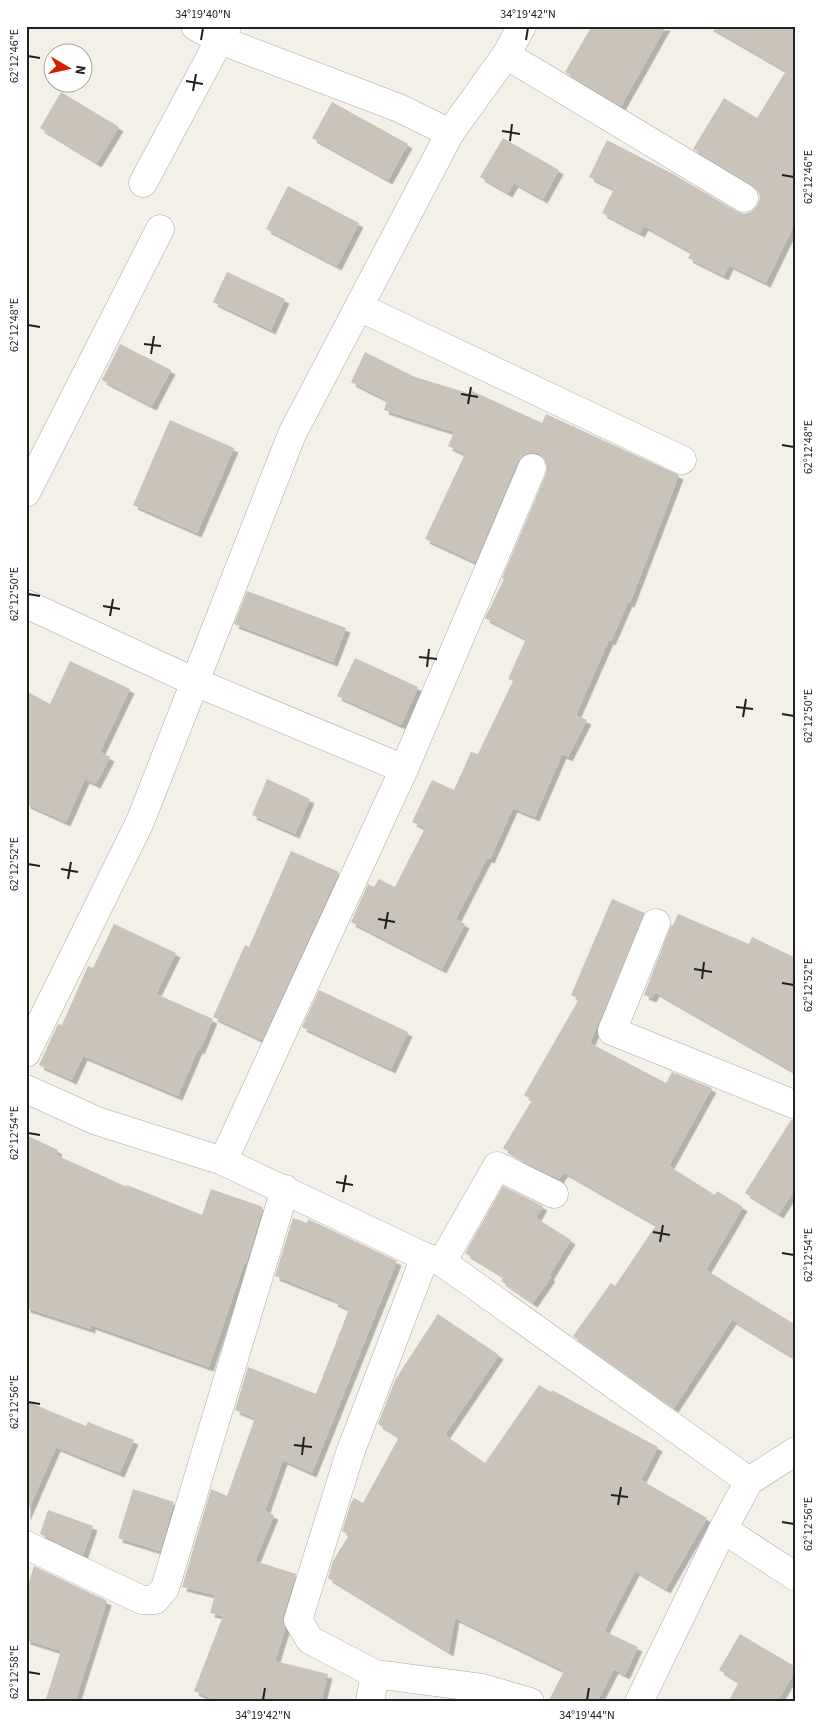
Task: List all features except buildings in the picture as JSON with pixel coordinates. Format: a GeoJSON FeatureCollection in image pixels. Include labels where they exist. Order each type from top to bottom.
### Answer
{"type":"FeatureCollection","features":[{"type":"Feature","properties":{"kind":"street"},"geometry":{"type":"LineString","coordinates":[[195,26],[224,33],[450,132]]}},
{"type":"Feature","properties":{"kind":"street"},"geometry":{"type":"LineString","coordinates":[[26,1053],[140,822],[292,434],[450,132],[506,55],[522,26]]}},
{"type":"Feature","properties":{"kind":"street"},"geometry":{"type":"LineString","coordinates":[[143,183],[224,33]]}},
{"type":"Feature","properties":{"kind":"street"},"geometry":{"type":"LineString","coordinates":[[506,55],[744,198]]}},
{"type":"Feature","properties":{"kind":"street"},"geometry":{"type":"LineString","coordinates":[[26,493],[160,229]]}},
{"type":"Feature","properties":{"kind":"street"},"geometry":{"type":"LineString","coordinates":[[359,307],[682,460]]}},
{"type":"Feature","properties":{"kind":"street"},"geometry":{"type":"LineString","coordinates":[[223,1161],[404,769],[532,468]]}},
{"type":"Feature","properties":{"kind":"street"},"geometry":{"type":"LineString","coordinates":[[26,604],[196,682],[404,769]]}},
{"type":"Feature","properties":{"kind":"street"},"geometry":{"type":"LineString","coordinates":[[656,923],[612,1031],[796,1105]]}},
{"type":"Feature","properties":{"kind":"street"},"geometry":{"type":"LineString","coordinates":[[26,1089],[97,1121],[223,1161],[433,1259],[749,1481]]}},
{"type":"Feature","properties":{"kind":"street"},"geometry":{"type":"LineString","coordinates":[[530,1702],[482,1688],[376,1674],[310,1640],[298,1620],[350,1453],[433,1259],[497,1166],[554,1194]]}},
{"type":"Feature","properties":{"kind":"street"},"geometry":{"type":"LineString","coordinates":[[26,1545],[142,1600],[155,1600],[165,1588],[285,1189]]}},
{"type":"Feature","properties":{"kind":"street"},"geometry":{"type":"LineString","coordinates":[[639,1702],[723,1529],[749,1481],[796,1451]]}},
{"type":"Feature","properties":{"kind":"street"},"geometry":{"type":"LineString","coordinates":[[723,1529],[796,1577]]}},
{"type":"Feature","properties":{"kind":"street"},"geometry":{"type":"LineString","coordinates":[[370,1702],[376,1674]]}}]}
